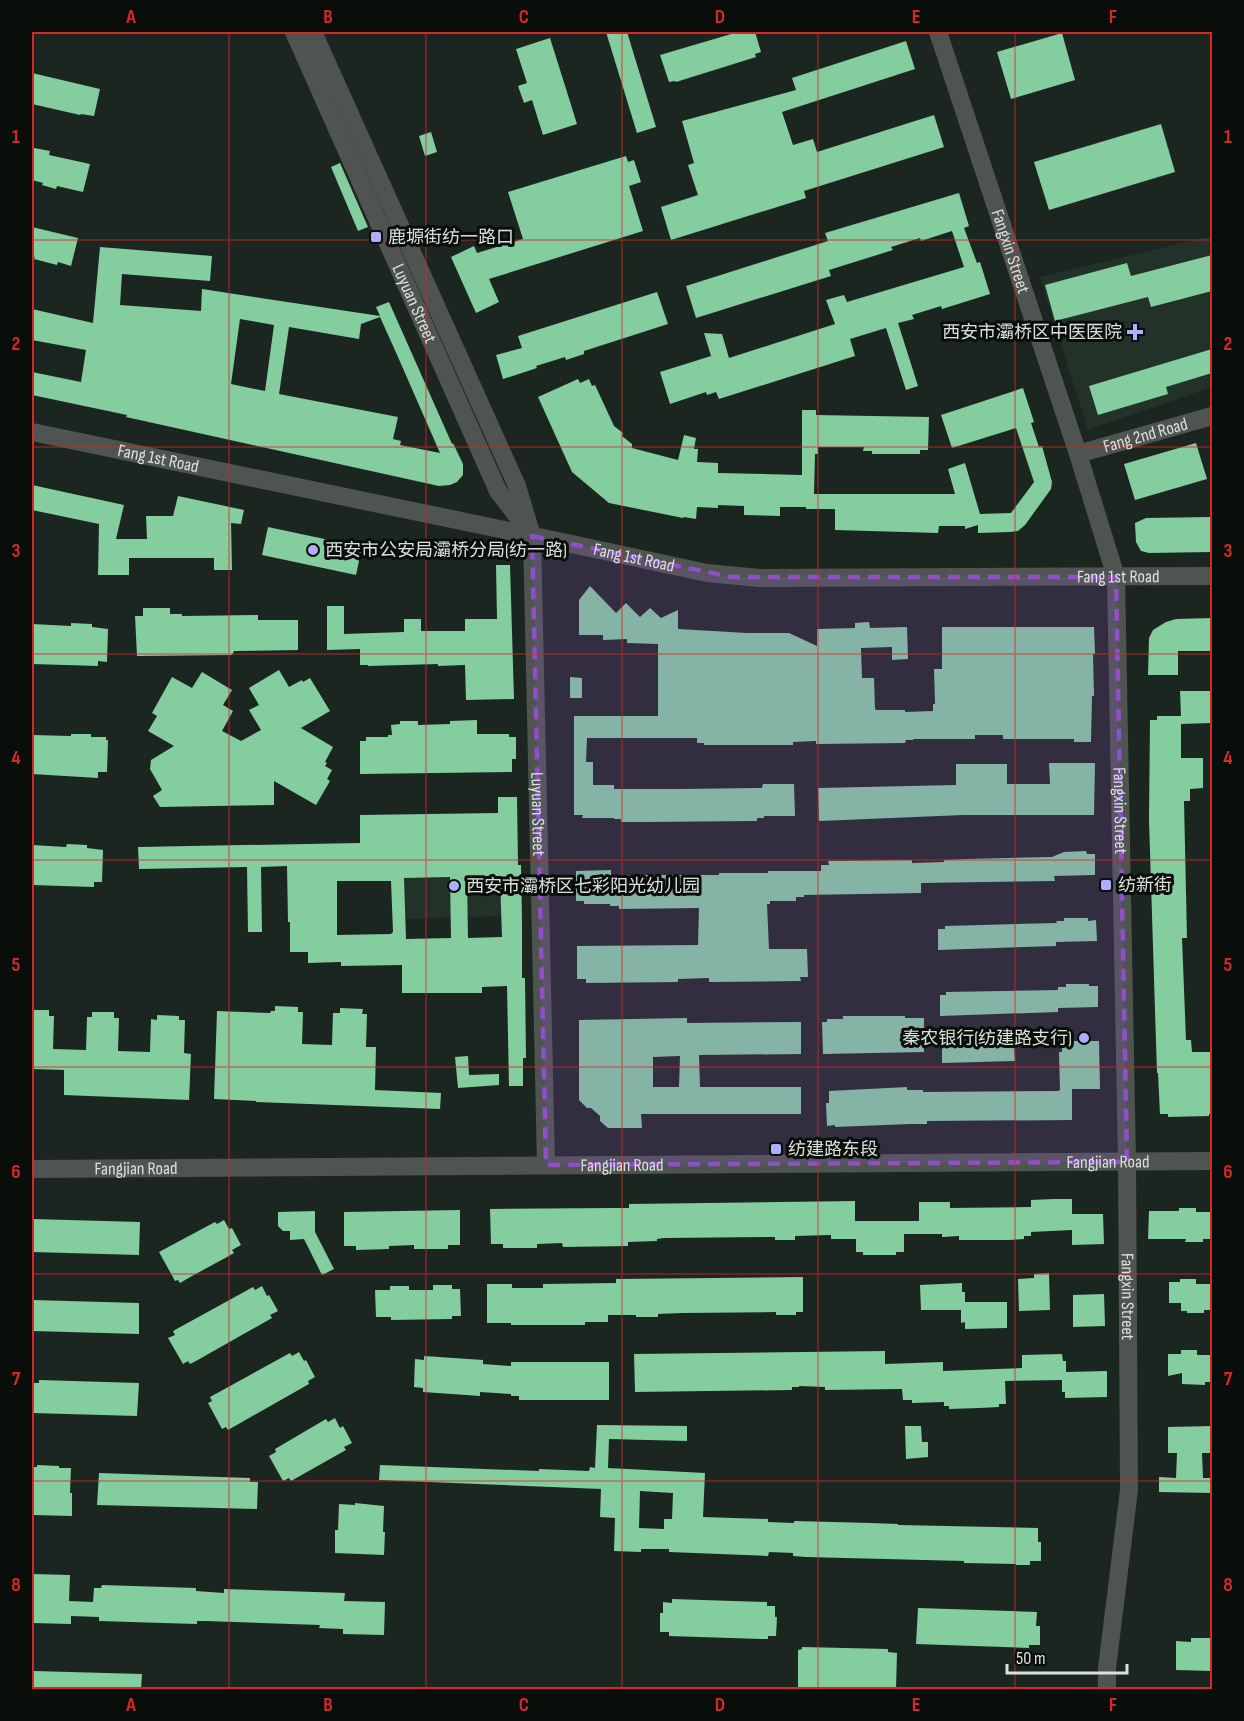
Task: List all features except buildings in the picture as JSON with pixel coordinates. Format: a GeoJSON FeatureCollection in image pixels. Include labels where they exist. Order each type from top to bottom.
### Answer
{"type":"FeatureCollection","features":[{"type":"Feature","properties":{"kind":"street","name":"Luyuan Street"},"geometry":{"type":"LineString","coordinates":[[294,32],[498,491],[532,536]]}},
{"type":"Feature","properties":{"kind":"street","name":"Luyuan Street"},"geometry":{"type":"LineString","coordinates":[[313,32],[517,486],[532,536],[546,1164]]}},
{"type":"Feature","properties":{"kind":"street","name":"Fangxin Street"},"geometry":{"type":"LineString","coordinates":[[938,32],[1078,454],[1116,577],[1127,1162],[1129,1490],[1107,1668],[1107,1689]]}},
{"type":"Feature","properties":{"kind":"street","name":"Fang 2nd Road"},"geometry":{"type":"LineString","coordinates":[[1078,454],[1212,416]]}},
{"type":"Feature","properties":{"kind":"street","name":"Fang 1st Road"},"geometry":{"type":"LineString","coordinates":[[32,432],[732,577],[1212,576]]}},
{"type":"Feature","properties":{"kind":"street","name":"Fangjian Road"},"geometry":{"type":"LineString","coordinates":[[32,1169],[1212,1161]]}},
{"type":"Feature","properties":{"kind":"highlighted area"},"geometry":{"type":"Polygon","coordinates":[[[532,536],[732,577],[1116,577],[1127,1162],[546,1165],[532,536]]]}},
{"type":"Feature","properties":{"kind":"shaded area","name":"西安市灞桥区中医医院"},"geometry":{"type":"Polygon","coordinates":[[[1212,236],[1212,387],[1088,430],[1040,277],[1212,236]]]}},
{"type":"Feature","properties":{"kind":"shaded area","name":"西安市灞桥区七彩阳光幼儿园"},"geometry":{"type":"Polygon","coordinates":[[[395,856],[512,857],[514,916],[394,919],[395,856]]]}},
{"type":"Feature","properties":{"kind":"place","name":"鹿塬街纺一路口"},"geometry":{"type":"Point","coordinates":[376,237]}},
{"type":"Feature","properties":{"kind":"place","name":"西安市灞桥区中医医院"},"geometry":{"type":"Point","coordinates":[1135,332]}},
{"type":"Feature","properties":{"kind":"place","name":"西安市公安局灞桥分局(纺一路)"},"geometry":{"type":"Point","coordinates":[313,550]}},
{"type":"Feature","properties":{"kind":"place","name":"纺新街"},"geometry":{"type":"Point","coordinates":[1106,885]}},
{"type":"Feature","properties":{"kind":"place","name":"西安市灞桥区七彩阳光幼儿园"},"geometry":{"type":"Point","coordinates":[454,886]}},
{"type":"Feature","properties":{"kind":"place","name":"秦农银行(纺建路支行)"},"geometry":{"type":"Point","coordinates":[1084,1038]}},
{"type":"Feature","properties":{"kind":"place","name":"纺建路东段"},"geometry":{"type":"Point","coordinates":[776,1149]}}]}
